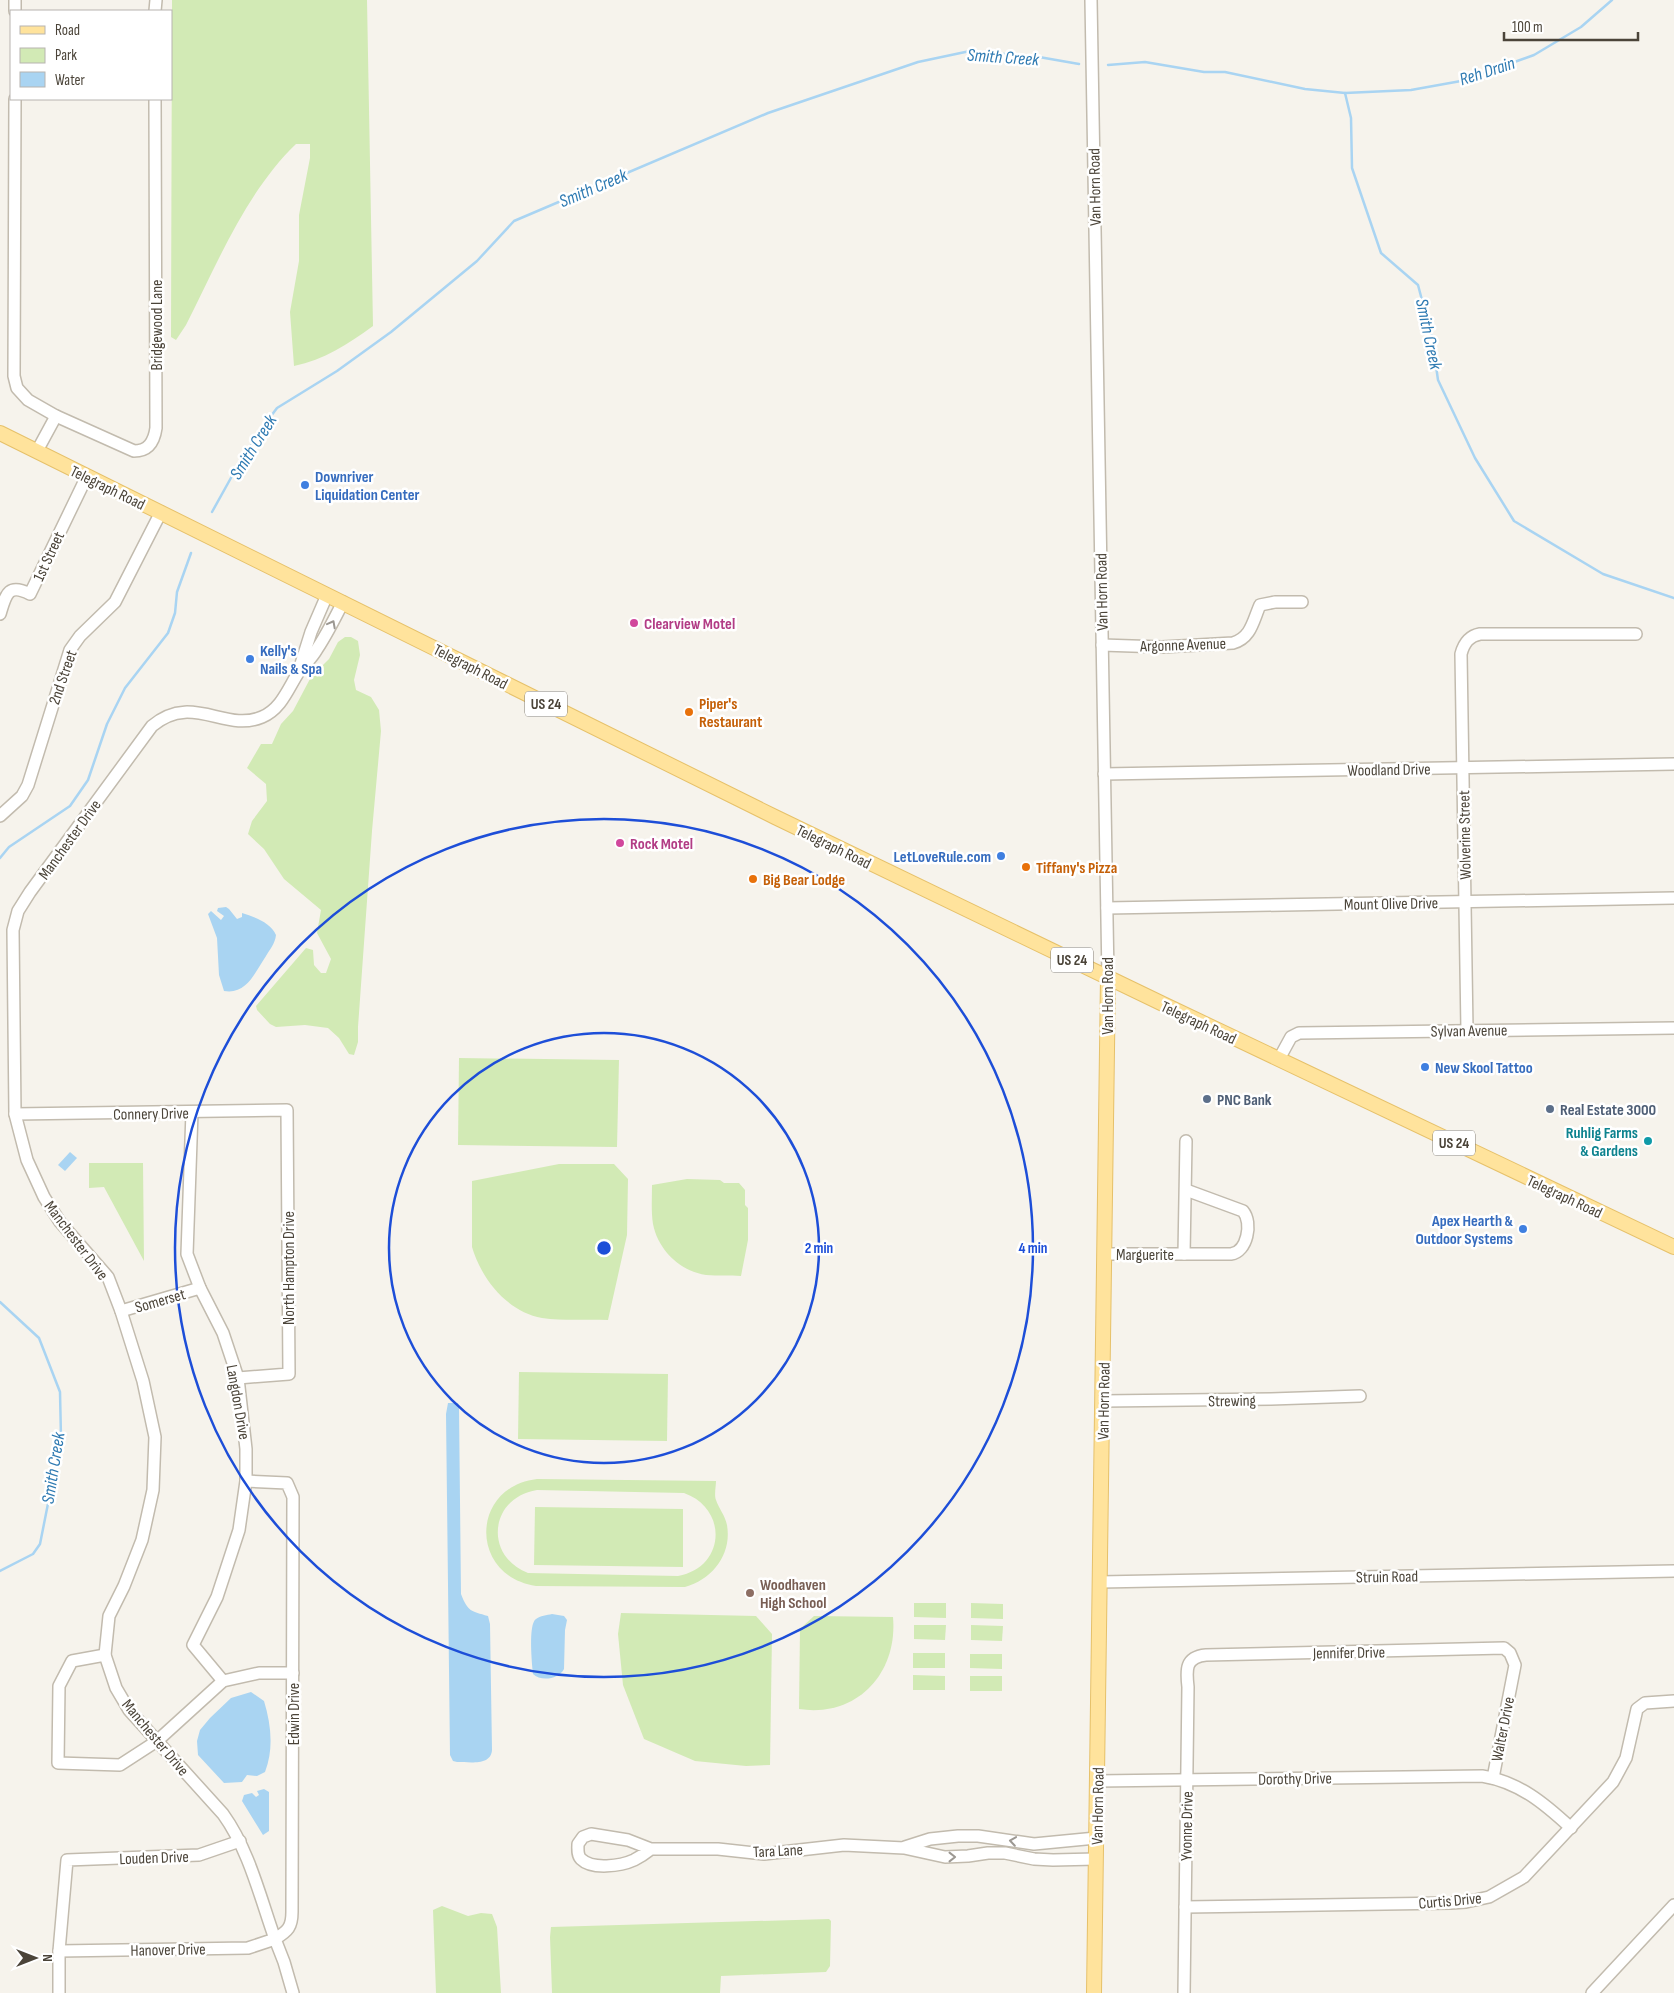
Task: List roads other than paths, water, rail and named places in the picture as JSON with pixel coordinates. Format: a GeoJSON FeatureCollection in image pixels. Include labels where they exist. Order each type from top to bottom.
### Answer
{"type":"FeatureCollection","features":[{"type":"Feature","properties":{"kind":"main road","name":"Telegraph Road"},"geometry":{"type":"LineString","coordinates":[[0,433],[775,817],[1278,1060],[1674,1247]]}},
{"type":"Feature","properties":{"kind":"main road","name":"Van Horn Road"},"geometry":{"type":"LineString","coordinates":[[1094,1993],[1108,977]]}},
{"type":"Feature","properties":{"kind":"street","name":"Van Horn Road"},"geometry":{"type":"LineString","coordinates":[[1091,0],[1108,977]]}},
{"type":"Feature","properties":{"kind":"street","name":"Bridgewood Lane"},"geometry":{"type":"LineString","coordinates":[[15,100],[14,376],[17,388],[22,395],[56,416],[134,451],[147,448],[155,435],[155,100]]}},
{"type":"Feature","properties":{"kind":"street"},"geometry":{"type":"LineString","coordinates":[[37,451],[56,416]]}},
{"type":"Feature","properties":{"kind":"street","name":"1st Street"},"geometry":{"type":"LineString","coordinates":[[0,614],[5,596],[12,590],[20,589],[30,594],[87,476]]}},
{"type":"Feature","properties":{"kind":"street","name":"2nd Street"},"geometry":{"type":"LineString","coordinates":[[0,816],[22,796],[28,785],[70,650],[80,636],[115,602],[161,512]]}},
{"type":"Feature","properties":{"kind":"street","name":"Manchester Drive"},"geometry":{"type":"LineString","coordinates":[[298,673],[311,632],[327,595]]}},
{"type":"Feature","properties":{"kind":"street","name":"Manchester Drive"},"geometry":{"type":"LineString","coordinates":[[275,1939],[240,1841],[222,1814],[128,1710],[116,1688],[105,1655],[109,1616],[124,1586],[142,1540],[153,1490],[155,1437],[143,1381],[108,1277],[60,1222],[44,1197],[27,1160],[15,1114],[13,930],[15,919],[23,903],[147,732],[159,720],[174,714],[189,712],[241,720],[256,719],[269,712],[283,700],[298,673],[316,650],[343,602]]}},
{"type":"Feature","properties":{"kind":"street","name":"Argonne Avenue"},"geometry":{"type":"LineString","coordinates":[[1102,645],[1162,647],[1233,642],[1242,640],[1249,632],[1260,605],[1275,602],[1302,602]]}},
{"type":"Feature","properties":{"kind":"street","name":"Wolverine Street"},"geometry":{"type":"LineString","coordinates":[[1467,1030],[1461,654],[1466,641],[1472,636],[1480,634],[1636,634]]}},
{"type":"Feature","properties":{"kind":"street","name":"Woodland Drive"},"geometry":{"type":"LineString","coordinates":[[1104,774],[1674,764]]}},
{"type":"Feature","properties":{"kind":"street","name":"Mount Olive Drive"},"geometry":{"type":"LineString","coordinates":[[1107,908],[1674,898]]}},
{"type":"Feature","properties":{"kind":"street","name":"Sylvan Avenue"},"geometry":{"type":"LineString","coordinates":[[1278,1060],[1291,1037],[1299,1033],[1674,1028]]}},
{"type":"Feature","properties":{"kind":"street","name":"Connery Drive"},"geometry":{"type":"LineString","coordinates":[[15,1114],[288,1110]]}},
{"type":"Feature","properties":{"kind":"street","name":"North Hampton Drive"},"geometry":{"type":"LineString","coordinates":[[238,1378],[288,1374],[288,1110]]}},
{"type":"Feature","properties":{"kind":"street","name":"Langdon Drive"},"geometry":{"type":"LineString","coordinates":[[192,1112],[187,1254],[200,1288],[222,1333],[238,1378],[245,1426],[246,1481],[239,1530],[217,1597],[193,1645],[223,1681]]}},
{"type":"Feature","properties":{"kind":"street","name":"Marguerite"},"geometry":{"type":"LineString","coordinates":[[1184,1254],[1186,1141]]}},
{"type":"Feature","properties":{"kind":"street","name":"Marguerite"},"geometry":{"type":"LineString","coordinates":[[1105,1254],[1230,1254],[1239,1252],[1245,1244],[1246,1215],[1240,1210],[1186,1190]]}},
{"type":"Feature","properties":{"kind":"street","name":"Somerset"},"geometry":{"type":"LineString","coordinates":[[121,1311],[200,1288]]}},
{"type":"Feature","properties":{"kind":"street","name":"Strewing"},"geometry":{"type":"LineString","coordinates":[[1103,1401],[1360,1396]]}},
{"type":"Feature","properties":{"kind":"street","name":"Edwin Drive"},"geometry":{"type":"LineString","coordinates":[[246,1481],[287,1483],[294,1497],[292,1922],[288,1931],[275,1939]]}},
{"type":"Feature","properties":{"kind":"street","name":"Struin Road"},"geometry":{"type":"LineString","coordinates":[[1100,1582],[1674,1570]]}},
{"type":"Feature","properties":{"kind":"street","name":"Jennifer Drive"},"geometry":{"type":"LineString","coordinates":[[1192,1660],[1198,1656],[1206,1655],[1479,1650],[1498,1647],[1506,1650]]}},
{"type":"Feature","properties":{"kind":"street","name":"Walter Drive"},"geometry":{"type":"LineString","coordinates":[[1506,1650],[1514,1658],[1515,1665],[1493,1778],[1512,1783],[1528,1792],[1550,1808],[1570,1828]]}},
{"type":"Feature","properties":{"kind":"street"},"geometry":{"type":"LineString","coordinates":[[105,1655],[72,1661],[59,1686],[58,1763],[120,1765],[157,1741],[223,1681],[259,1673],[293,1673]]}},
{"type":"Feature","properties":{"kind":"street","name":"Yvonne Drive"},"geometry":{"type":"LineString","coordinates":[[1184,1993],[1187,1671],[1192,1660]]}},
{"type":"Feature","properties":{"kind":"street","name":"Curtis Drive"},"geometry":{"type":"LineString","coordinates":[[1185,1907],[1451,1903],[1497,1894],[1524,1877],[1606,1790],[1618,1773],[1630,1745],[1637,1709],[1645,1703],[1674,1701]]}},
{"type":"Feature","properties":{"kind":"street","name":"Dorothy Drive"},"geometry":{"type":"LineString","coordinates":[[1097,1781],[1472,1775],[1493,1778]]}},
{"type":"Feature","properties":{"kind":"street","name":"Tara Lane"},"geometry":{"type":"LineString","coordinates":[[651,1849],[633,1860],[617,1865],[594,1865],[581,1859],[578,1852],[578,1844],[583,1837],[591,1834],[628,1840],[651,1849],[718,1849],[764,1854],[844,1845],[904,1848],[945,1857],[1005,1853],[1034,1859],[1096,1859]]}},
{"type":"Feature","properties":{"kind":"street","name":"Tara Lane"},"geometry":{"type":"LineString","coordinates":[[904,1848],[930,1839],[958,1836],[978,1836],[1034,1844],[1096,1838]]}},
{"type":"Feature","properties":{"kind":"street"},"geometry":{"type":"LineString","coordinates":[[978,1836],[978,1855]]}},
{"type":"Feature","properties":{"kind":"street","name":"Louden Drive"},"geometry":{"type":"LineString","coordinates":[[59,1951],[67,1860],[199,1855],[240,1841]]}},
{"type":"Feature","properties":{"kind":"street"},"geometry":{"type":"LineString","coordinates":[[1034,1844],[1034,1859]]}},
{"type":"Feature","properties":{"kind":"street"},"geometry":{"type":"LineString","coordinates":[[1592,1993],[1674,1905]]}},
{"type":"Feature","properties":{"kind":"street"},"geometry":{"type":"LineString","coordinates":[[275,1939],[293,1993]]}},
{"type":"Feature","properties":{"kind":"street","name":"Hanover Drive"},"geometry":{"type":"LineString","coordinates":[[59,1951],[248,1948],[275,1939]]}},
{"type":"Feature","properties":{"kind":"street"},"geometry":{"type":"LineString","coordinates":[[59,1951],[59,1993]]}},
{"type":"Feature","properties":{"kind":"street"},"geometry":{"type":"LineString","coordinates":[[287,1977],[287,1993]]}},
{"type":"Feature","properties":{"kind":"water"},"geometry":{"type":"Polygon","coordinates":[[[226,907],[237,919],[242,917],[242,913],[262,921],[276,935],[275,941],[250,981],[239,989],[232,991],[224,991],[219,975],[217,938],[208,914],[211,911],[221,920],[224,916],[217,911],[218,908],[226,907]]]}},
{"type":"Feature","properties":{"kind":"water"},"geometry":{"type":"Polygon","coordinates":[[[70,1152],[77,1158],[65,1171],[58,1165],[70,1152]]]}},
{"type":"Feature","properties":{"kind":"water"},"geometry":{"type":"Polygon","coordinates":[[[448,1403],[458,1403],[459,1408],[461,1594],[468,1608],[488,1616],[490,1624],[492,1750],[488,1759],[479,1762],[457,1762],[453,1761],[450,1755],[446,1414],[448,1403]]]}},
{"type":"Feature","properties":{"kind":"water"},"geometry":{"type":"Polygon","coordinates":[[[552,1614],[564,1616],[567,1620],[564,1669],[558,1675],[545,1679],[533,1674],[532,1628],[536,1619],[552,1614]]]}},
{"type":"Feature","properties":{"kind":"water"},"geometry":{"type":"Polygon","coordinates":[[[251,1692],[264,1701],[270,1728],[268,1763],[265,1772],[257,1776],[247,1775],[242,1782],[224,1783],[198,1755],[197,1741],[200,1730],[231,1698],[251,1692]]]}},
{"type":"Feature","properties":{"kind":"water"},"geometry":{"type":"Polygon","coordinates":[[[264,1789],[269,1792],[269,1831],[263,1835],[242,1801],[244,1795],[252,1793],[256,1797],[259,1795],[257,1791],[264,1789]]]}},
{"type":"Feature","properties":{"kind":"waterway","name":"Reh Drain"},"geometry":{"type":"LineString","coordinates":[[1108,65],[1145,62],[1204,72],[1225,72],[1305,89],[1345,93],[1411,90],[1461,81],[1534,55],[1581,27],[1612,0]]}},
{"type":"Feature","properties":{"kind":"waterway","name":"Smith Creek"},"geometry":{"type":"LineString","coordinates":[[212,512],[232,476],[277,408],[337,371],[391,332],[477,261],[514,221],[768,113],[918,62],[970,51],[1039,57],[1079,64]]}},
{"type":"Feature","properties":{"kind":"waterway","name":"Smith Creek"},"geometry":{"type":"LineString","coordinates":[[1345,93],[1351,118],[1352,168],[1381,253],[1418,285],[1432,338],[1438,380],[1475,458],[1514,521],[1603,574],[1674,598]]}},
{"type":"Feature","properties":{"kind":"waterway","name":"Smith Creek"},"geometry":{"type":"LineString","coordinates":[[0,858],[9,847],[70,806],[88,780],[107,724],[125,688],[168,633],[175,613],[177,592],[191,553]]}},
{"type":"Feature","properties":{"kind":"waterway","name":"Smith Creek"},"geometry":{"type":"LineString","coordinates":[[0,1302],[39,1338],[60,1392],[61,1438],[40,1544],[33,1554],[0,1571]]}},
{"type":"Feature","properties":{"kind":"place","name":"Downriver Liquidation Center"},"geometry":{"type":"Point","coordinates":[305,485]}},
{"type":"Feature","properties":{"kind":"place","name":"Clearview Motel"},"geometry":{"type":"Point","coordinates":[634,623]}},
{"type":"Feature","properties":{"kind":"place","name":"Kelly's Nails & Spa"},"geometry":{"type":"Point","coordinates":[250,659]}},
{"type":"Feature","properties":{"kind":"place","name":"Piper's Restaurant"},"geometry":{"type":"Point","coordinates":[689,712]}},
{"type":"Feature","properties":{"kind":"place","name":"Rock Motel"},"geometry":{"type":"Point","coordinates":[620,843]}},
{"type":"Feature","properties":{"kind":"place","name":"LetLoveRule.com"},"geometry":{"type":"Point","coordinates":[1001,856]}},
{"type":"Feature","properties":{"kind":"place","name":"Tiffany's Pizza"},"geometry":{"type":"Point","coordinates":[1026,867]}},
{"type":"Feature","properties":{"kind":"place","name":"Big Bear Lodge"},"geometry":{"type":"Point","coordinates":[753,879]}},
{"type":"Feature","properties":{"kind":"place","name":"New Skool Tattoo"},"geometry":{"type":"Point","coordinates":[1425,1067]}},
{"type":"Feature","properties":{"kind":"place","name":"PNC Bank"},"geometry":{"type":"Point","coordinates":[1207,1099]}},
{"type":"Feature","properties":{"kind":"place","name":"Real Estate 3000"},"geometry":{"type":"Point","coordinates":[1550,1109]}},
{"type":"Feature","properties":{"kind":"place","name":"Ruhlig Farms & Gardens"},"geometry":{"type":"Point","coordinates":[1648,1141]}},
{"type":"Feature","properties":{"kind":"place","name":"Apex Hearth & Outdoor Systems"},"geometry":{"type":"Point","coordinates":[1523,1229]}},
{"type":"Feature","properties":{"kind":"place","name":"Woodhaven High School"},"geometry":{"type":"Point","coordinates":[750,1593]}}]}
